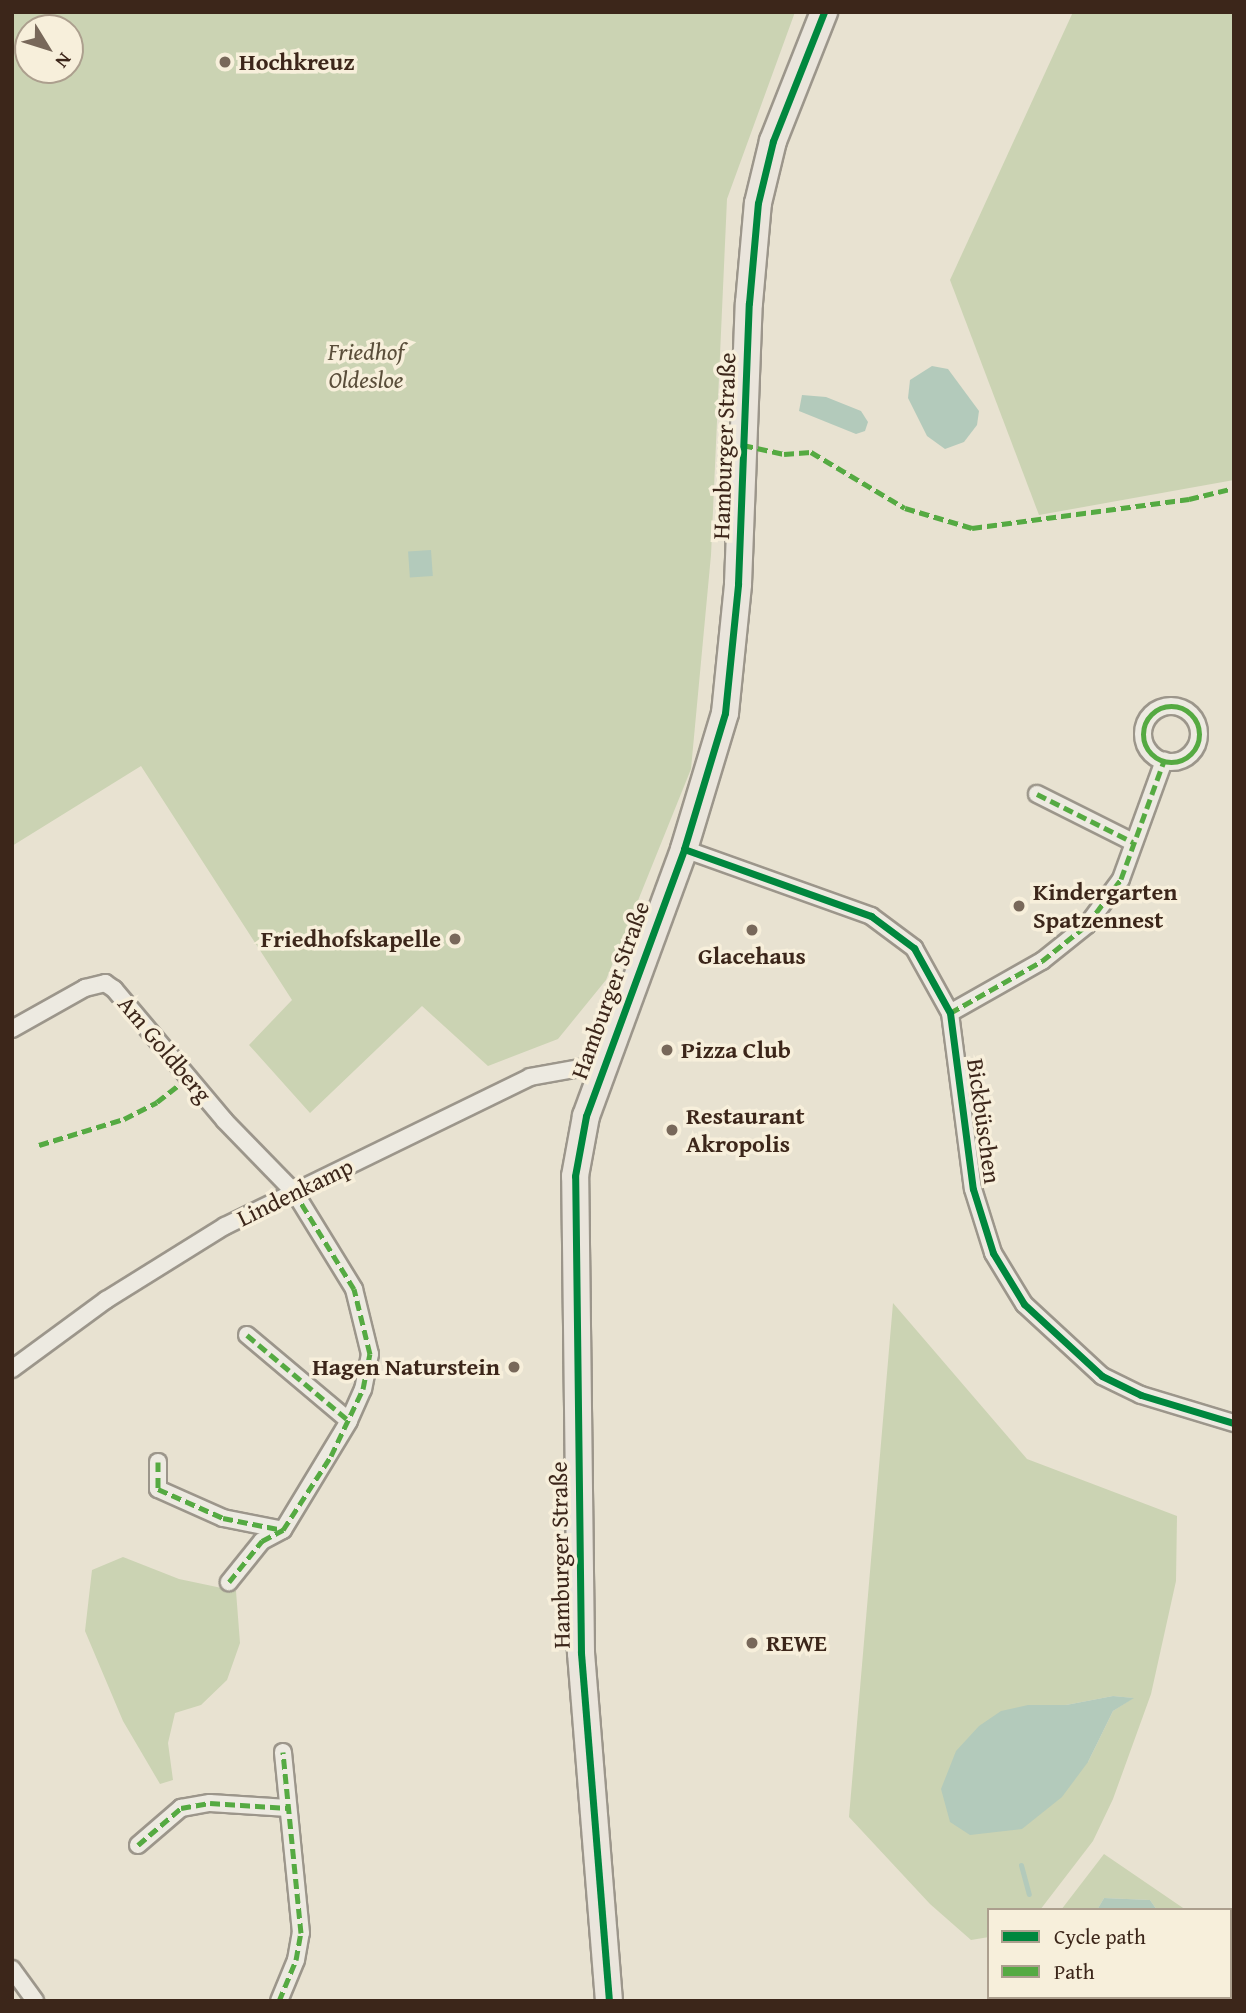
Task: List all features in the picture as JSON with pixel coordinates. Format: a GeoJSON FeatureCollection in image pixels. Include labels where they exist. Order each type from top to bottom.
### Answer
{"type":"FeatureCollection","features":[{"type":"Feature","properties":{"kind":"main road","name":"Hamburger Straße"},"geometry":{"type":"LineString","coordinates":[[609,2001],[581,1653],[573,1227],[575,1177],[586,1115],[684,849],[725,713],[733,653],[758,203],[773,141],[824,12]]}},
{"type":"Feature","properties":{"kind":"street"},"geometry":{"type":"LineString","coordinates":[[950,1013],[1042,961],[1087,925],[1121,879],[1164,761]]}},
{"type":"Feature","properties":{"kind":"street"},"geometry":{"type":"LineString","coordinates":[[1037,794],[1133,842]]}},
{"type":"Feature","properties":{"kind":"street","name":"Bickbüschen"},"geometry":{"type":"LineString","coordinates":[[684,849],[871,916],[914,948],[950,1013],[973,1189],[993,1253],[1024,1304],[1102,1376],[1141,1395],[1234,1423]]}},
{"type":"Feature","properties":{"kind":"street","name":"Am Goldberg"},"geometry":{"type":"LineString","coordinates":[[12,1029],[85,988],[105,983],[128,1003],[210,1104],[295,1193]]}},
{"type":"Feature","properties":{"kind":"street","name":"Lindenkamp"},"geometry":{"type":"LineString","coordinates":[[12,1369],[106,1300],[225,1226],[530,1077],[603,1064]]}},
{"type":"Feature","properties":{"kind":"street"},"geometry":{"type":"LineString","coordinates":[[229,1582],[262,1541],[284,1530],[349,1421],[363,1389],[370,1354],[364,1318],[354,1289],[295,1193]]}},
{"type":"Feature","properties":{"kind":"street"},"geometry":{"type":"LineString","coordinates":[[247,1335],[349,1421]]}},
{"type":"Feature","properties":{"kind":"street"},"geometry":{"type":"LineString","coordinates":[[158,1462],[158,1489],[223,1518],[284,1530]]}},
{"type":"Feature","properties":{"kind":"street"},"geometry":{"type":"LineString","coordinates":[[279,2001],[296,1960],[301,1933],[283,1752]]}},
{"type":"Feature","properties":{"kind":"street"},"geometry":{"type":"LineString","coordinates":[[138,1845],[181,1808],[211,1803],[288,1808]]}},
{"type":"Feature","properties":{"kind":"street"},"geometry":{"type":"LineString","coordinates":[[12,1969],[34,2001]]}},
{"type":"Feature","properties":{"kind":"green space","name":"Friedhof Oldesloe"},"geometry":{"type":"Polygon","coordinates":[[[12,12],[795,12],[727,199],[711,555],[691,769],[606,980],[558,1039],[488,1066],[422,1006],[310,1113],[249,1045],[292,1000],[141,766],[12,846],[12,12]]]}},
{"type":"Feature","properties":{"kind":"green space"},"geometry":{"type":"Polygon","coordinates":[[[1073,12],[1234,12],[1234,480],[1039,515],[950,280],[1073,12]]]}},
{"type":"Feature","properties":{"kind":"green space"},"geometry":{"type":"Polygon","coordinates":[[[893,1303],[1027,1459],[1177,1516],[1176,1581],[1151,1694],[1113,1799],[1093,1841],[1042,1908],[987,1908],[987,1937],[971,1940],[930,1904],[849,1817],[893,1303]],[[1113,1696],[1066,1705],[1028,1705],[1088,1762],[1113,1711],[1133,1698],[1113,1696]]]}},
{"type":"Feature","properties":{"kind":"green space"},"geometry":{"type":"Polygon","coordinates":[[[123,1557],[179,1579],[236,1591],[240,1643],[227,1680],[201,1705],[175,1713],[168,1743],[173,1780],[160,1784],[123,1721],[85,1631],[92,1570],[123,1557]]]}},
{"type":"Feature","properties":{"kind":"green space"},"geometry":{"type":"Polygon","coordinates":[[[1104,1854],[1183,1908],[1156,1908],[1150,1900],[1104,1898],[1098,1908],[1063,1908],[1104,1854]]]}},
{"type":"Feature","properties":{"kind":"green space"},"geometry":{"type":"Polygon","coordinates":[[[1232,1978],[1234,2001],[1148,1999],[1232,1999],[1232,1978]]]}},
{"type":"Feature","properties":{"kind":"shaded area"},"geometry":{"type":"Polygon","coordinates":[[[932,366],[948,369],[979,411],[977,425],[964,442],[945,449],[927,436],[908,398],[910,380],[932,366]]]}},
{"type":"Feature","properties":{"kind":"shaded area"},"geometry":{"type":"Polygon","coordinates":[[[802,395],[826,397],[861,411],[868,422],[865,431],[856,434],[799,411],[802,395]]]}},
{"type":"Feature","properties":{"kind":"shaded area"},"geometry":{"type":"Polygon","coordinates":[[[431,550],[433,576],[410,578],[408,552],[431,550]]]}},
{"type":"Feature","properties":{"kind":"shaded area"},"geometry":{"type":"Polygon","coordinates":[[[1113,1696],[1134,1698],[1113,1711],[1088,1762],[1062,1797],[1022,1829],[970,1835],[950,1822],[941,1789],[956,1751],[979,1726],[1001,1711],[1028,1705],[1066,1705],[1113,1696]]]}},
{"type":"Feature","properties":{"kind":"shaded area"},"geometry":{"type":"Polygon","coordinates":[[[1104,1898],[1150,1900],[1156,1908],[1098,1908],[1104,1898]]]}},
{"type":"Feature","properties":{"kind":"waterway"},"geometry":{"type":"LineString","coordinates":[[1021,1865],[1029,1894]]}},
{"type":"Feature","properties":{"kind":"marked path"},"geometry":{"type":"LineString","coordinates":[[743,445],[784,454],[811,452],[905,508],[972,528],[1189,499],[1234,488]]}},
{"type":"Feature","properties":{"kind":"marked path"},"geometry":{"type":"LineString","coordinates":[[1166,706],[1176,706],[1191,714],[1197,723],[1199,734],[1197,745],[1191,754],[1176,762],[1166,762],[1148,750],[1143,739],[1143,729],[1155,711],[1166,706]]}},
{"type":"Feature","properties":{"kind":"marked path"},"geometry":{"type":"LineString","coordinates":[[950,1013],[1042,961],[1087,925],[1121,879],[1164,761]]}},
{"type":"Feature","properties":{"kind":"marked path"},"geometry":{"type":"LineString","coordinates":[[1037,794],[1133,842]]}},
{"type":"Feature","properties":{"kind":"marked path"},"geometry":{"type":"LineString","coordinates":[[39,1145],[124,1119],[157,1102],[188,1078]]}},
{"type":"Feature","properties":{"kind":"marked path"},"geometry":{"type":"LineString","coordinates":[[229,1582],[262,1541],[283,1530],[331,1456],[363,1389],[370,1354],[354,1289],[295,1193]]}},
{"type":"Feature","properties":{"kind":"marked path"},"geometry":{"type":"LineString","coordinates":[[247,1335],[349,1421]]}},
{"type":"Feature","properties":{"kind":"marked path"},"geometry":{"type":"LineString","coordinates":[[158,1462],[158,1489],[223,1518],[283,1530]]}},
{"type":"Feature","properties":{"kind":"marked path"},"geometry":{"type":"LineString","coordinates":[[279,2001],[296,1960],[301,1933],[283,1752]]}},
{"type":"Feature","properties":{"kind":"marked path"},"geometry":{"type":"LineString","coordinates":[[138,1845],[181,1808],[210,1803],[288,1808]]}},
{"type":"Feature","properties":{"kind":"cycle path"},"geometry":{"type":"LineString","coordinates":[[609,2001],[581,1653],[575,1176],[586,1116],[684,849],[725,713],[738,584],[749,303],[758,203],[773,141],[824,12]]}},
{"type":"Feature","properties":{"kind":"cycle path"},"geometry":{"type":"LineString","coordinates":[[684,849],[871,916],[914,948],[950,1013],[973,1189],[993,1253],[1024,1304],[1102,1376],[1141,1395],[1234,1423]]}},
{"type":"Feature","properties":{"kind":"place","name":"Hochkreuz"},"geometry":{"type":"Point","coordinates":[225,62]}},
{"type":"Feature","properties":{"kind":"place","name":"Kindergarten Spatzennest"},"geometry":{"type":"Point","coordinates":[1019,906]}},
{"type":"Feature","properties":{"kind":"place","name":"Glacehaus"},"geometry":{"type":"Point","coordinates":[752,930]}},
{"type":"Feature","properties":{"kind":"place","name":"Friedhofskapelle"},"geometry":{"type":"Point","coordinates":[455,939]}},
{"type":"Feature","properties":{"kind":"place","name":"Pizza Club"},"geometry":{"type":"Point","coordinates":[667,1050]}},
{"type":"Feature","properties":{"kind":"place","name":"Restaurant Akropolis"},"geometry":{"type":"Point","coordinates":[672,1130]}},
{"type":"Feature","properties":{"kind":"place","name":"Hagen Naturstein"},"geometry":{"type":"Point","coordinates":[514,1367]}},
{"type":"Feature","properties":{"kind":"place","name":"REWE"},"geometry":{"type":"Point","coordinates":[752,1643]}}]}
